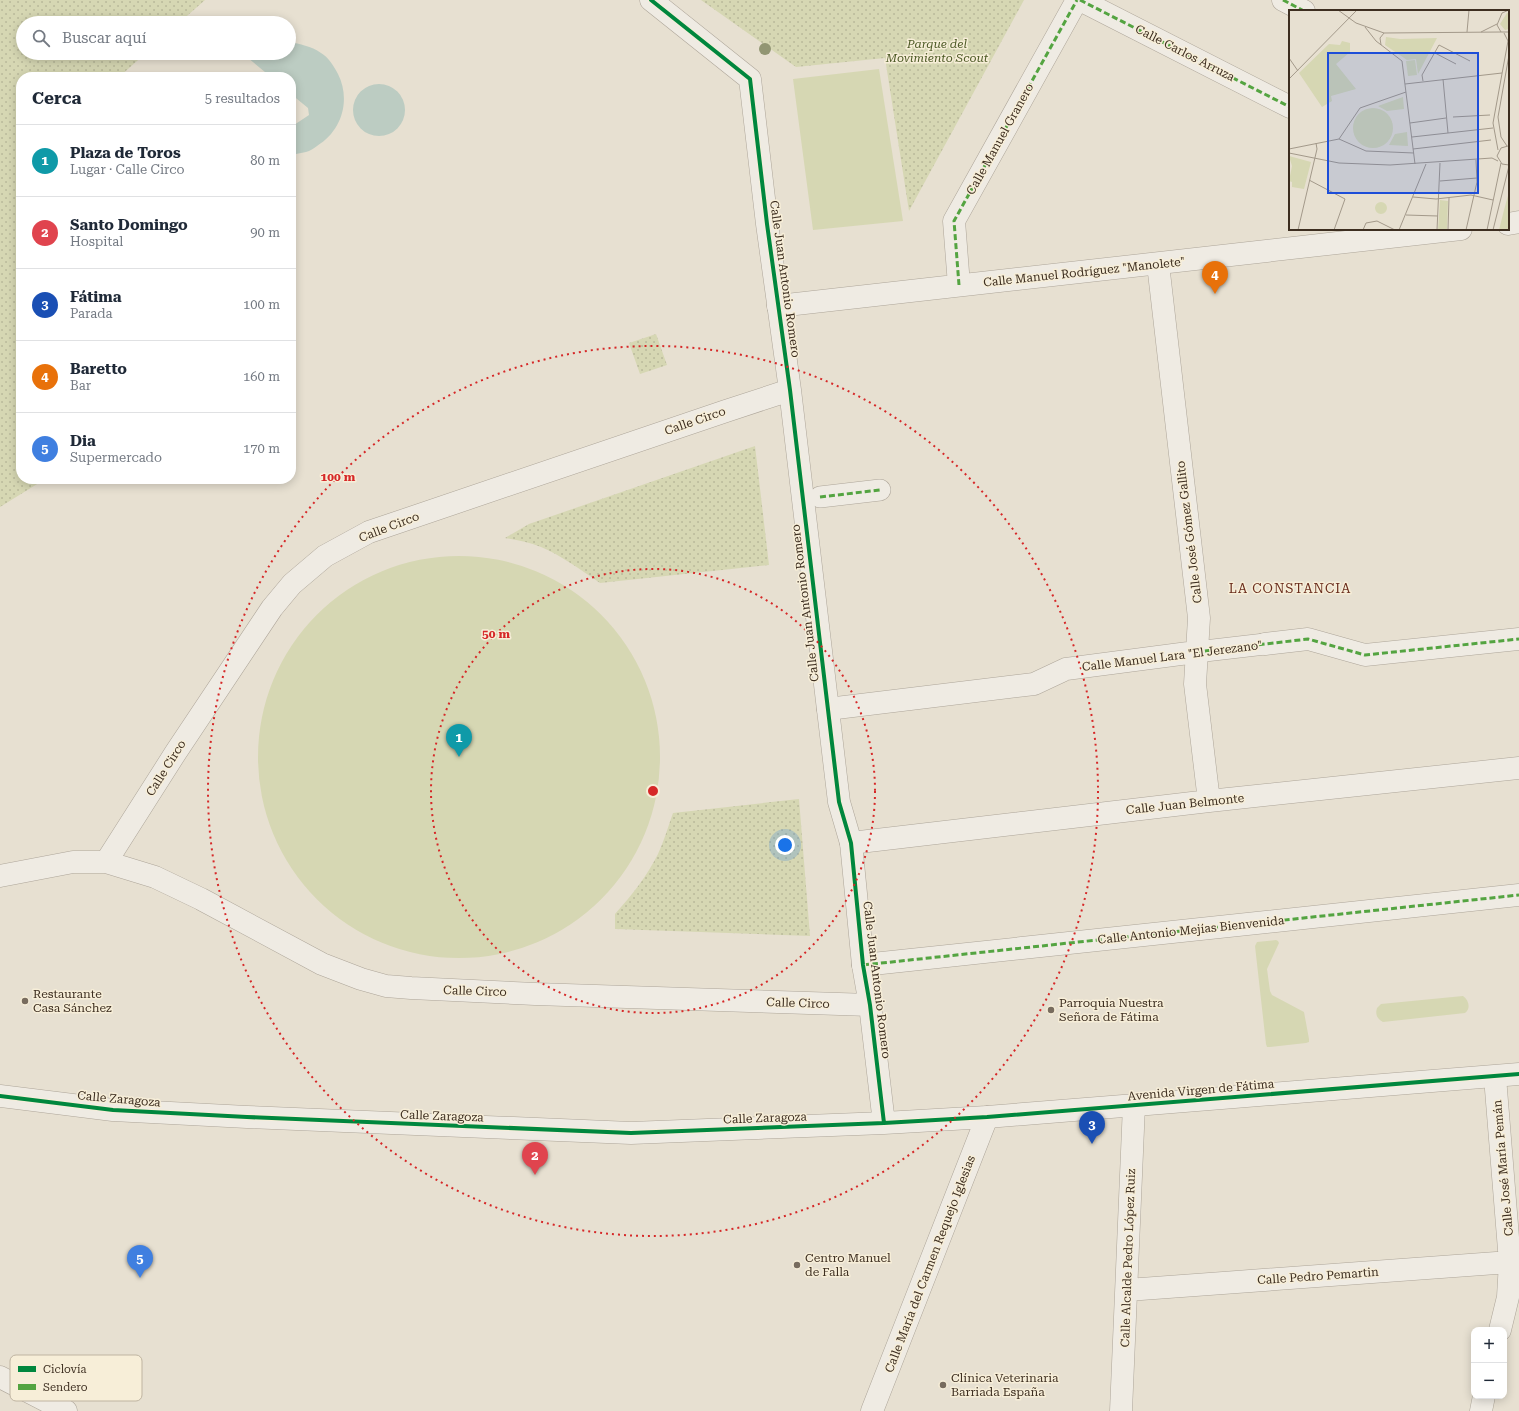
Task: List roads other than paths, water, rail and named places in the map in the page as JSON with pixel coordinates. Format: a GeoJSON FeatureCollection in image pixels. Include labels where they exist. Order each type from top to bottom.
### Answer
{"type":"FeatureCollection","features":[{"type":"Feature","properties":{"kind":"street","name":"Calle Juan Antonio Romero"},"geometry":{"type":"LineString","coordinates":[[651,0],[750,79],[767,224],[790,390],[839,802],[851,843],[863,965],[870,1006],[884,1123]]}},
{"type":"Feature","properties":{"kind":"street","name":"Calle Manuel Granero"},"geometry":{"type":"LineString","coordinates":[[959,285],[954,221],[1077,0]]}},
{"type":"Feature","properties":{"kind":"street","name":"Calle Carlos Arruza"},"geometry":{"type":"LineString","coordinates":[[1080,0],[1289,105]]}},
{"type":"Feature","properties":{"kind":"street"},"geometry":{"type":"LineString","coordinates":[[1283,0],[1302,10]]}},
{"type":"Feature","properties":{"kind":"street"},"geometry":{"type":"LineString","coordinates":[[1509,224],[1519,222]]}},
{"type":"Feature","properties":{"kind":"street","name":"Calle Manuel Rodríguez \"Manolete\""},"geometry":{"type":"LineString","coordinates":[[778,306],[1452,230]]}},
{"type":"Feature","properties":{"kind":"street","name":"Calle José Gómez Gallito"},"geometry":{"type":"LineString","coordinates":[[1158,264],[1199,618],[1195,684],[1209,801]]}},
{"type":"Feature","properties":{"kind":"street","name":"Calle Circo"},"geometry":{"type":"LineString","coordinates":[[106,862],[176,752],[272,608],[292,584],[324,556],[369,532],[726,410],[790,390]]}},
{"type":"Feature","properties":{"kind":"street"},"geometry":{"type":"LineString","coordinates":[[820,497],[880,490]]}},
{"type":"Feature","properties":{"kind":"street","name":"Calle Manuel Lara \"El Jerezano\""},"geometry":{"type":"LineString","coordinates":[[828,709],[1034,684],[1066,669],[1308,639],[1365,655],[1519,639]]}},
{"type":"Feature","properties":{"kind":"street","name":"Calle Juan Belmonte"},"geometry":{"type":"LineString","coordinates":[[851,843],[1209,801],[1519,768]]}},
{"type":"Feature","properties":{"kind":"street","name":"Calle Circo"},"geometry":{"type":"LineString","coordinates":[[0,876],[73,862],[106,862],[155,877],[201,899],[322,964],[361,979],[386,986],[520,993],[870,1006]]}},
{"type":"Feature","properties":{"kind":"street","name":"Calle Antonio Mejías Bienvenida"},"geometry":{"type":"LineString","coordinates":[[863,965],[1519,895]]}},
{"type":"Feature","properties":{"kind":"street","name":"Avenida Virgen de Fátima"},"geometry":{"type":"LineString","coordinates":[[884,1123],[987,1118],[1519,1074]]}},
{"type":"Feature","properties":{"kind":"street","name":"Calle José María Pemán"},"geometry":{"type":"LineString","coordinates":[[1495,1076],[1510,1262],[1508,1297],[1501,1327]]}},
{"type":"Feature","properties":{"kind":"street","name":"Calle Zaragoza"},"geometry":{"type":"LineString","coordinates":[[0,1096],[113,1110],[247,1118],[631,1133],[884,1123]]}},
{"type":"Feature","properties":{"kind":"street","name":"Calle Alcalde Pedro López Ruiz"},"geometry":{"type":"LineString","coordinates":[[1121,1411],[1134,1105]]}},
{"type":"Feature","properties":{"kind":"street","name":"Calle María del Carmen Requejo Iglesias"},"geometry":{"type":"LineString","coordinates":[[872,1411],[987,1118]]}},
{"type":"Feature","properties":{"kind":"street","name":"Calle Pedro Pemartin"},"geometry":{"type":"LineString","coordinates":[[1127,1290],[1510,1262]]}},
{"type":"Feature","properties":{"kind":"street"},"geometry":{"type":"LineString","coordinates":[[0,1377],[10,1382]]}},
{"type":"Feature","properties":{"kind":"street"},"geometry":{"type":"LineString","coordinates":[[1481,1411],[1483,1399]]}},
{"type":"Feature","properties":{"kind":"street"},"geometry":{"type":"LineString","coordinates":[[47,1401],[66,1411]]}},
{"type":"Feature","properties":{"kind":"place","name":"Baretto"},"geometry":{"type":"Point","coordinates":[1215,294]}},
{"type":"Feature","properties":{"kind":"place","name":"Plaza de Toros"},"geometry":{"type":"Point","coordinates":[459,757]}},
{"type":"Feature","properties":{"kind":"place","name":"Restaurante Casa Sánchez"},"geometry":{"type":"Point","coordinates":[25,1001]}},
{"type":"Feature","properties":{"kind":"place","name":"Parroquia Nuestra Señora de Fátima"},"geometry":{"type":"Point","coordinates":[1051,1010]}},
{"type":"Feature","properties":{"kind":"place","name":"Fátima"},"geometry":{"type":"Point","coordinates":[1092,1144]}},
{"type":"Feature","properties":{"kind":"place","name":"Santo Domingo"},"geometry":{"type":"Point","coordinates":[535,1175]}},
{"type":"Feature","properties":{"kind":"place","name":"Centro Manuel de Falla"},"geometry":{"type":"Point","coordinates":[797,1265]}},
{"type":"Feature","properties":{"kind":"place","name":"Dia"},"geometry":{"type":"Point","coordinates":[140,1278]}},
{"type":"Feature","properties":{"kind":"place","name":"Clínica Veterinaria Barriada España"},"geometry":{"type":"Point","coordinates":[943,1385]}},
{"type":"Feature","properties":{"kind":"district","name":"LA CONSTANCIA"},"geometry":{"type":"Point","coordinates":[1290,588]}},
{"type":"Feature","properties":{"kind":"park label","name":"Parque del Movimiento Scout"},"geometry":{"type":"Point","coordinates":[937,51]}}]}
